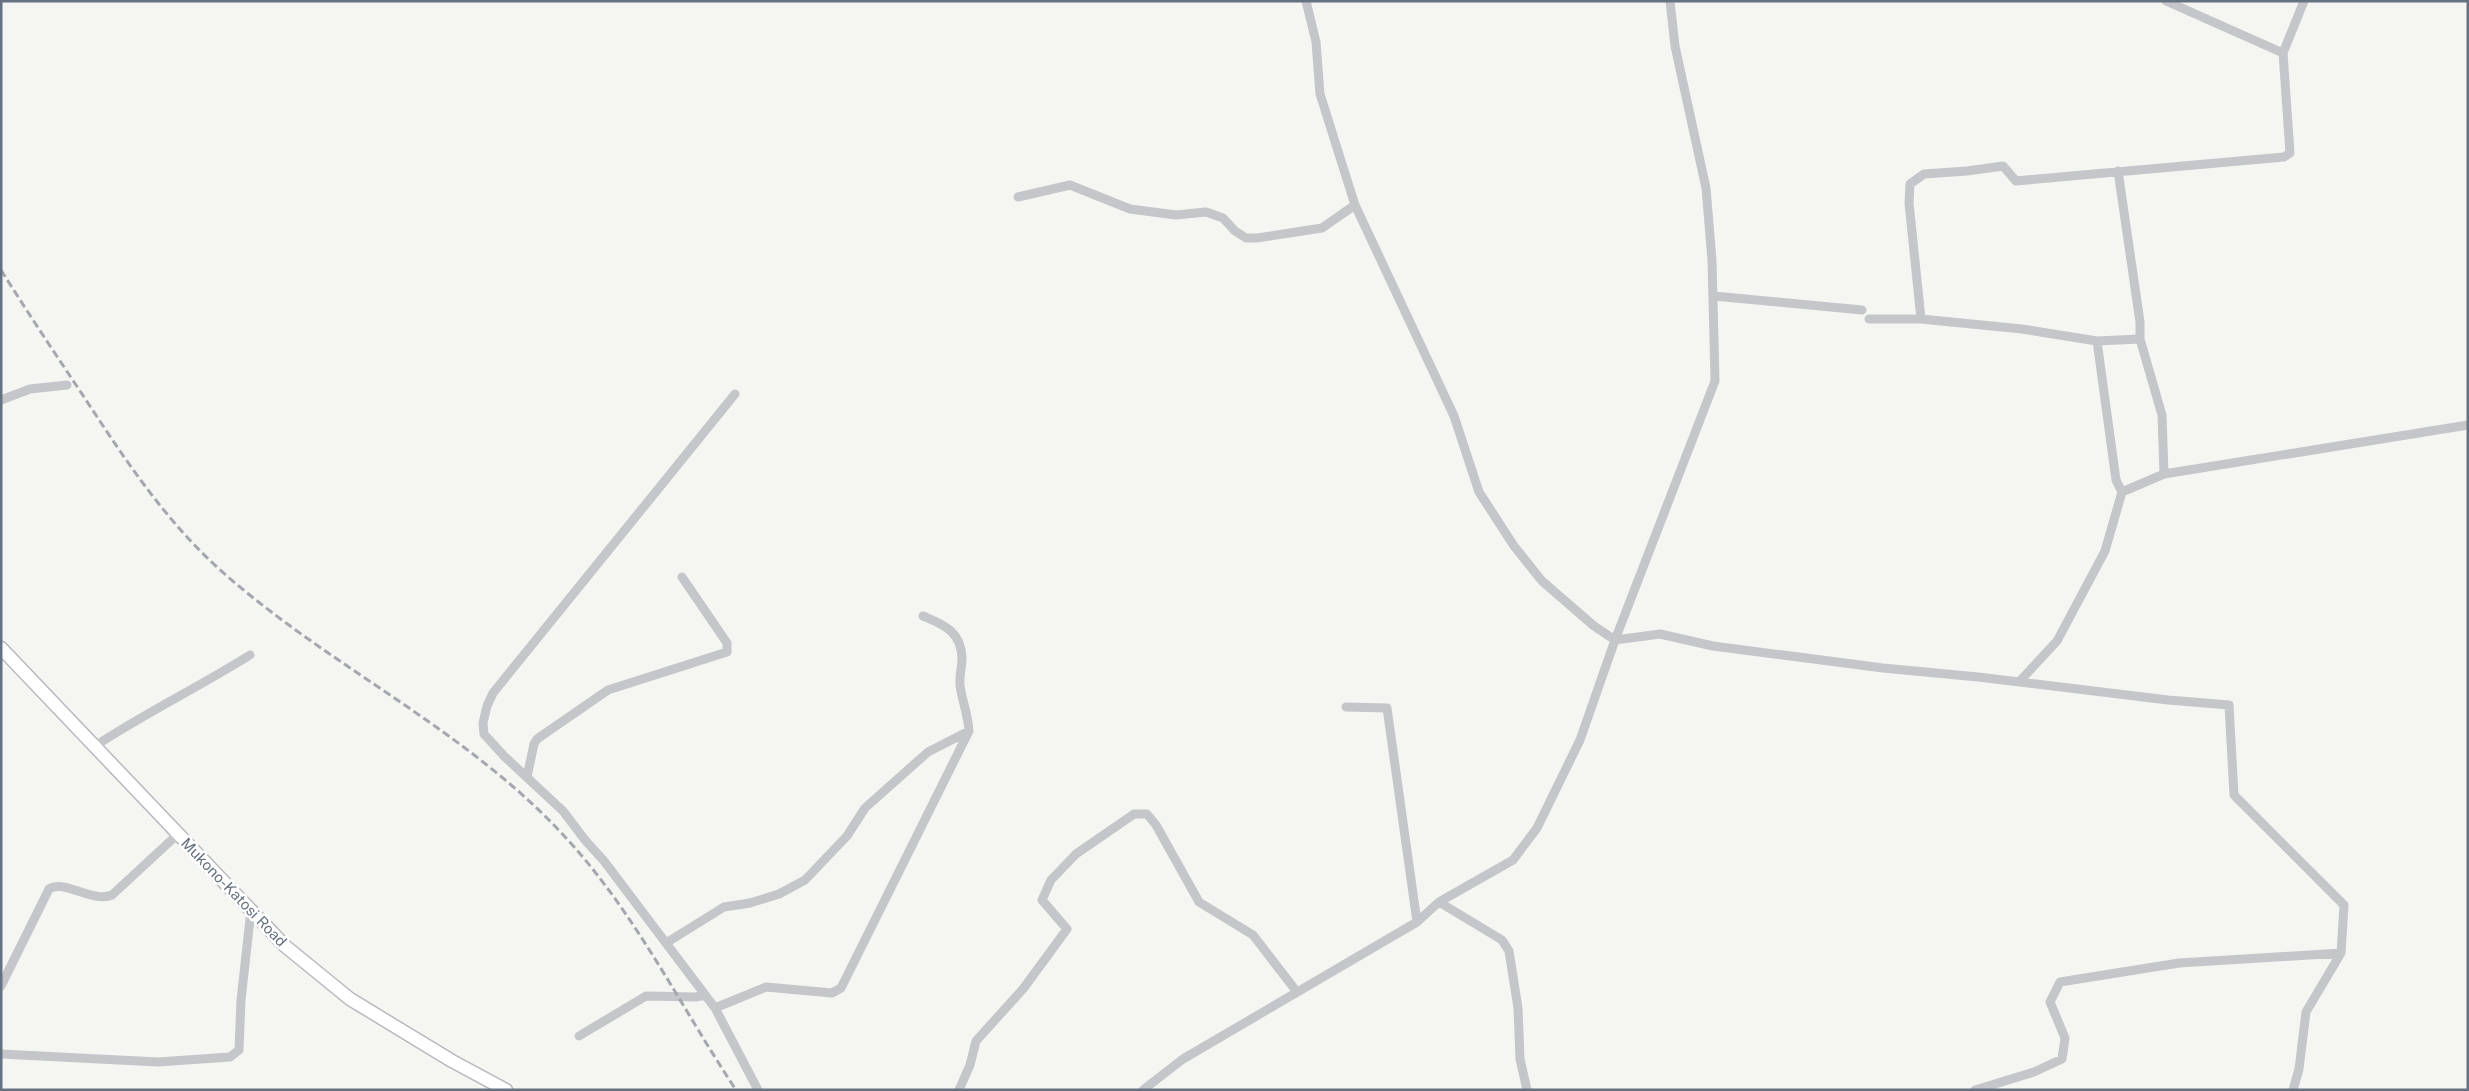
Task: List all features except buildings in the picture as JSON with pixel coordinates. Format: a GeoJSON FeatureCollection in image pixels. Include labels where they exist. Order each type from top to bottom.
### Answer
{"type":"FeatureCollection","features":[{"type":"Feature","properties":{"kind":"main road","name":"Mukono-Katosi Road"},"geometry":{"type":"LineString","coordinates":[[1,648],[285,946],[350,999],[452,1061],[506,1090]]}},
{"type":"Feature","properties":{"kind":"street"},"geometry":{"type":"LineString","coordinates":[[1306,1],[1316,42],[1320,94],[1355,205],[1454,416],[1479,492],[1514,546],[1542,581],[1594,626],[1615,640],[1660,634],[1713,646],[1854,665],[2229,705],[2234,795],[2344,905],[2341,953],[2306,1012],[2299,1070],[2293,1090]]}},
{"type":"Feature","properties":{"kind":"street"},"geometry":{"type":"LineString","coordinates":[[1143,1090],[1183,1059],[1417,922],[1439,902],[1513,860],[1537,828],[1580,740],[1615,640],[1715,381],[1714,296],[1706,188],[1675,46],[1670,1]]}},
{"type":"Feature","properties":{"kind":"street"},"geometry":{"type":"LineString","coordinates":[[2166,1],[2282,53]]}},
{"type":"Feature","properties":{"kind":"street"},"geometry":{"type":"LineString","coordinates":[[1921,319],[1909,203],[1910,184],[1924,174],[1967,172],[2003,166],[2016,181],[2284,157],[2290,153],[2282,53],[2304,1]]}},
{"type":"Feature","properties":{"kind":"street"},"geometry":{"type":"LineString","coordinates":[[2118,171],[2140,322],[2140,339],[2162,415],[2164,474]]}},
{"type":"Feature","properties":{"kind":"street"},"geometry":{"type":"LineString","coordinates":[[1018,197],[1070,185],[1130,209],[1176,215],[1206,212],[1223,218],[1235,231],[1246,238],[1322,228],[1355,205]]}},
{"type":"Feature","properties":{"kind":"street"},"geometry":{"type":"LineString","coordinates":[[1714,296],[1862,310]]}},
{"type":"Feature","properties":{"kind":"street"},"geometry":{"type":"LineString","coordinates":[[1869,319],[1921,319],[2022,329],[2097,341],[2140,339]]}},
{"type":"Feature","properties":{"kind":"street"},"geometry":{"type":"LineString","coordinates":[[2019,682],[2057,641],[2106,552],[2122,492],[2116,480],[2097,341]]}},
{"type":"Feature","properties":{"kind":"street"},"geometry":{"type":"LineString","coordinates":[[1,400],[30,389],[67,384]]}},
{"type":"Feature","properties":{"kind":"street"},"geometry":{"type":"LineString","coordinates":[[735,394],[493,693],[487,706],[483,723],[484,734],[563,811],[604,861],[715,1008],[758,1090]]}},
{"type":"Feature","properties":{"kind":"street"},"geometry":{"type":"LineString","coordinates":[[2122,492],[2164,474],[2468,425]]}},
{"type":"Feature","properties":{"kind":"street"},"geometry":{"type":"LineString","coordinates":[[527,778],[534,744],[537,739],[608,690],[726,652],[728,643],[682,577]]}},
{"type":"Feature","properties":{"kind":"street"},"geometry":{"type":"LineString","coordinates":[[715,1008],[766,987],[832,993],[841,988],[969,731],[968,714],[960,685],[962,656],[957,639],[948,627],[923,616]]}},
{"type":"Feature","properties":{"kind":"street"},"geometry":{"type":"LineString","coordinates":[[95,746],[139,717],[208,681],[250,655]]}},
{"type":"Feature","properties":{"kind":"street"},"geometry":{"type":"LineString","coordinates":[[1346,707],[1387,708],[1417,922]]}},
{"type":"Feature","properties":{"kind":"street"},"geometry":{"type":"LineString","coordinates":[[666,943],[724,906],[750,903],[779,894],[805,880],[847,836],[864,808],[928,752],[969,731]]}},
{"type":"Feature","properties":{"kind":"street"},"geometry":{"type":"LineString","coordinates":[[959,1090],[970,1065],[976,1041],[1023,989],[1067,929],[1042,900],[1051,880],[1076,854],[1134,814],[1147,814],[1156,826],[1199,902],[1253,935],[1297,992]]}},
{"type":"Feature","properties":{"kind":"street"},"geometry":{"type":"LineString","coordinates":[[1,986],[49,889],[53,886],[61,886],[97,898],[112,895],[178,834]]}},
{"type":"Feature","properties":{"kind":"street"},"geometry":{"type":"LineString","coordinates":[[1439,902],[1502,940],[1509,951],[1518,1008],[1520,1059],[1528,1090]]}},
{"type":"Feature","properties":{"kind":"street"},"geometry":{"type":"LineString","coordinates":[[1,1054],[158,1062],[230,1057],[239,1050],[241,1000],[251,910]]}},
{"type":"Feature","properties":{"kind":"street"},"geometry":{"type":"LineString","coordinates":[[1975,1090],[2034,1072],[2062,1059],[2065,1038],[2050,1002],[2060,982],[2179,963],[2341,953]]}},
{"type":"Feature","properties":{"kind":"street"},"geometry":{"type":"LineString","coordinates":[[579,1036],[646,996],[696,997],[705,995]]}},
{"type":"Feature","properties":{"kind":"railway"},"geometry":{"type":"LineString","coordinates":[[1,270],[116,445],[149,491],[186,536],[227,576],[269,610],[488,766],[529,801],[567,839],[592,868],[636,929],[736,1090]]}}]}
